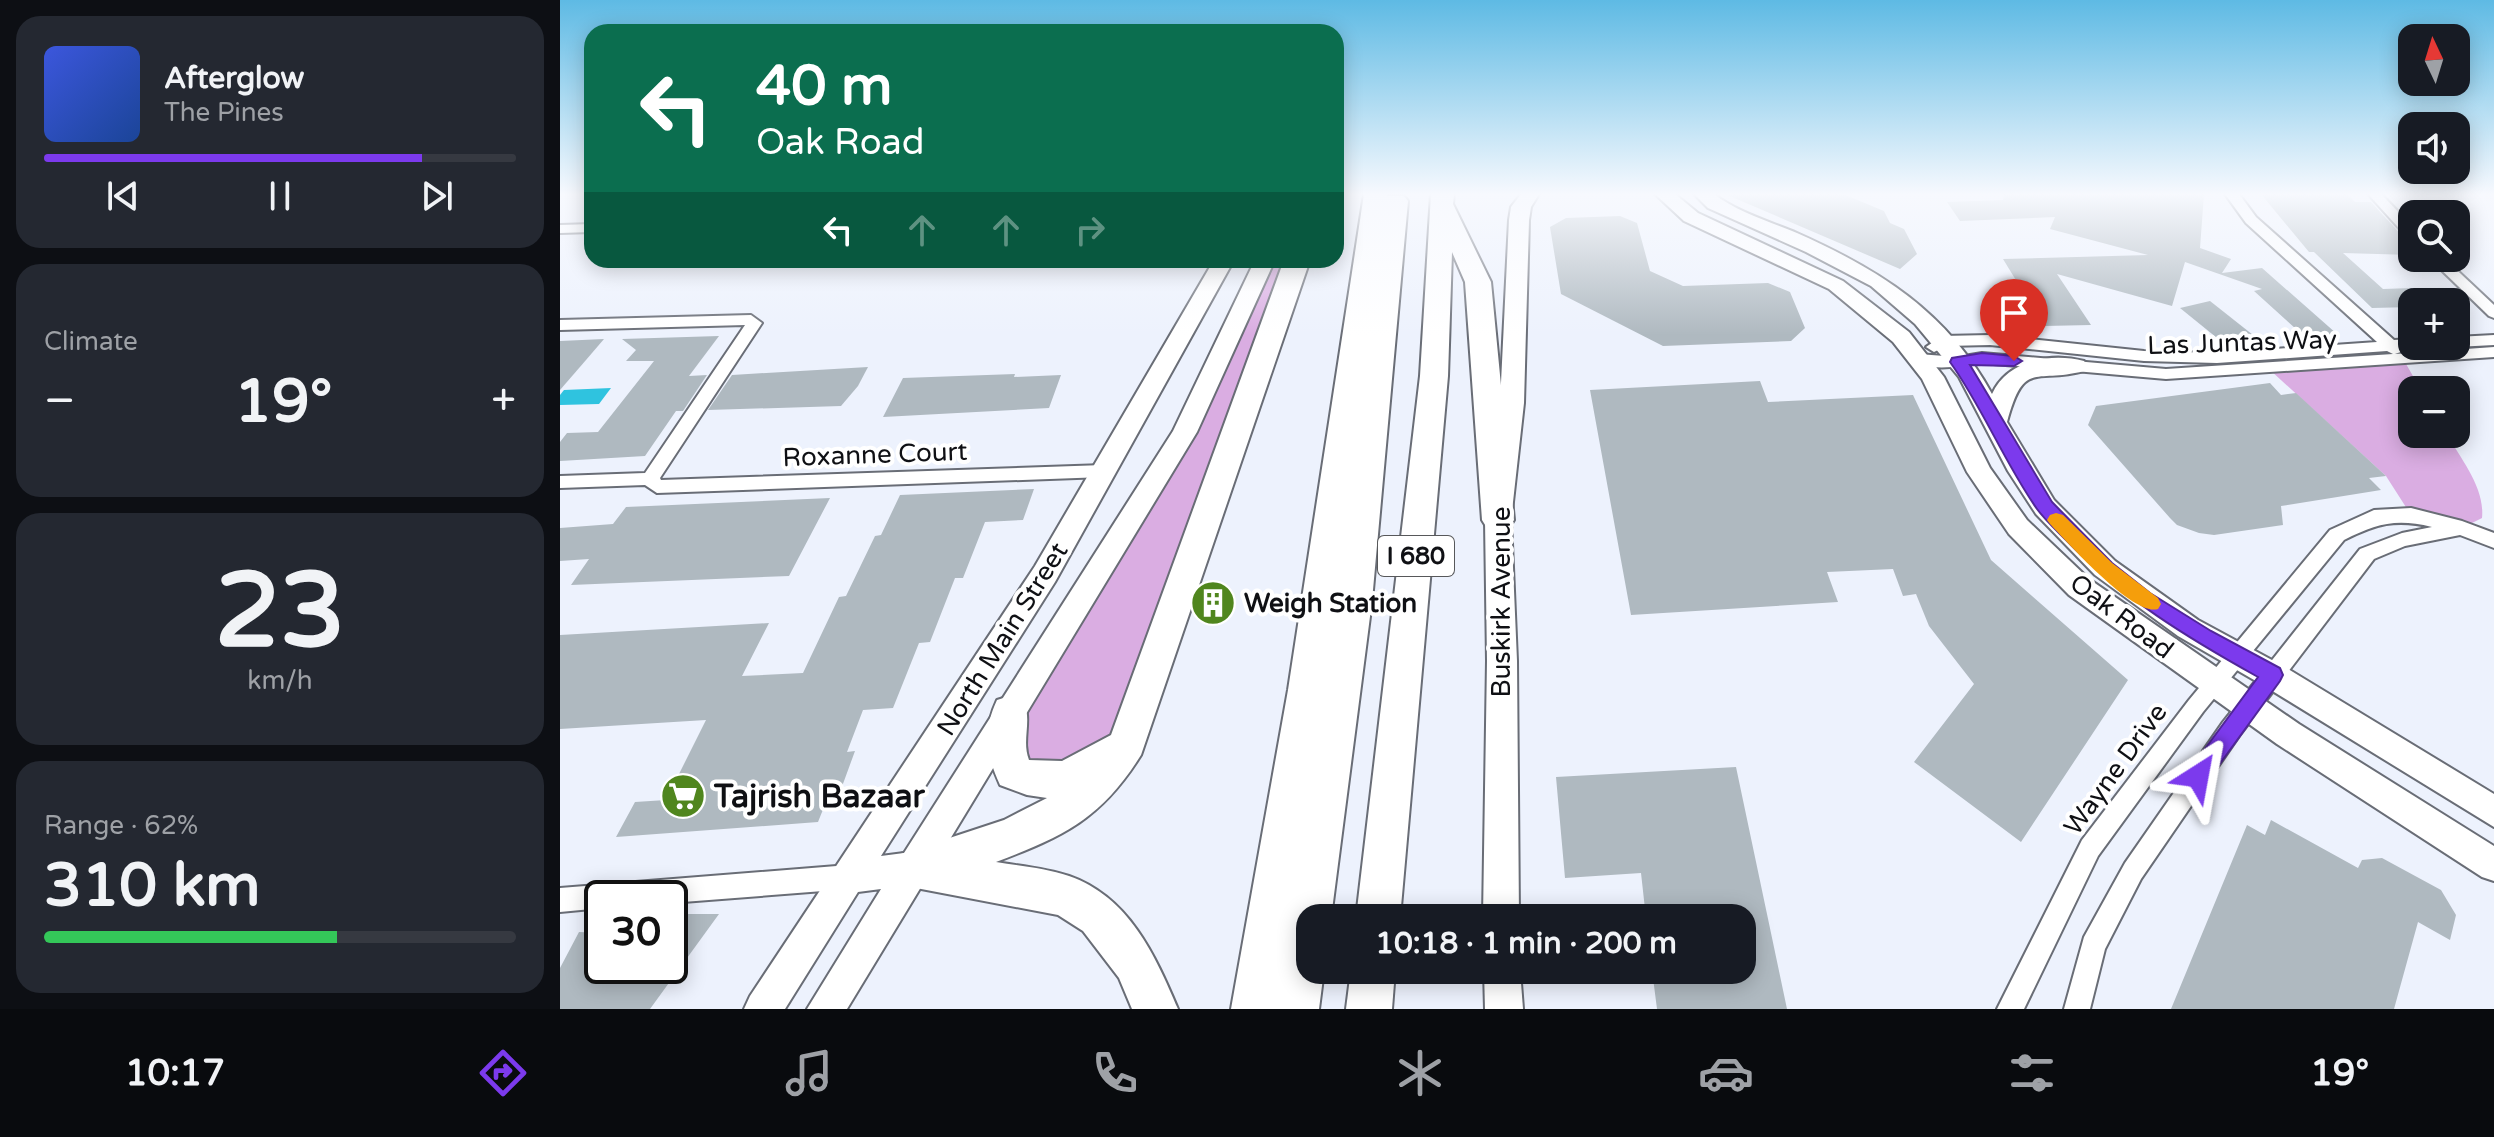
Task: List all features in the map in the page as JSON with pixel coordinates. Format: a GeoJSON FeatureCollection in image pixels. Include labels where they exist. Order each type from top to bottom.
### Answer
{"type":"FeatureCollection","features":[{"type":"Feature","properties":{"kind":"highway"},"geometry":{"type":"LineString","coordinates":[[1254,1009],[1310,675],[1370,241]]}},
{"type":"Feature","properties":{"kind":"highway","name":"I 680"},"geometry":{"type":"LineString","coordinates":[[1296,1009],[1355,601],[1391,241]]}},
{"type":"Feature","properties":{"kind":"highway","name":"I 680"},"geometry":{"type":"LineString","coordinates":[[1379,904],[1434,376],[1440,241]]}},
{"type":"Feature","properties":{"kind":"highway"},"geometry":{"type":"LineString","coordinates":[[1460,241],[1478,282],[1498,520]]}},
{"type":"Feature","properties":{"kind":"highway"},"geometry":{"type":"LineString","coordinates":[[916,868],[1004,842],[1068,808],[1104,777],[1127,743],[1294,268]]}},
{"type":"Feature","properties":{"kind":"highway"},"geometry":{"type":"LineString","coordinates":[[1010,712],[1005,748],[1014,772],[1033,782],[1059,780],[1087,770],[1127,743]]}},
{"type":"Feature","properties":{"kind":"highway"},"geometry":{"type":"LineString","coordinates":[[916,868],[1066,896],[1098,916],[1135,962],[1155,1009]]}},
{"type":"Feature","properties":{"kind":"main road","name":"Buskirk Avenue"},"geometry":{"type":"LineString","coordinates":[[1501,904],[1502,661],[1498,520],[1512,403],[1518,241]]}},
{"type":"Feature","properties":{"kind":"main road","name":"Oak Road"},"geometry":{"type":"LineString","coordinates":[[1742,241],[1836,285],[1881,318],[1932,377],[1980,472],[2018,527],[2079,587],[2248,706],[2494,865]]}},
{"type":"Feature","properties":{"kind":"main road","name":"Oak Road"},"geometry":{"type":"LineString","coordinates":[[1798,241],[1878,282],[1923,319],[1969,374],[2021,471],[2045,507],[2072,537],[2143,598],[2494,812]]}},
{"type":"Feature","properties":{"kind":"main road","name":"North Main Street"},"geometry":{"type":"LineString","coordinates":[[763,1009],[1045,574],[1219,268]]}},
{"type":"Feature","properties":{"kind":"main road","name":"North Main Street"},"geometry":{"type":"LineString","coordinates":[[826,1009],[1185,432],[1261,268]]}},
{"type":"Feature","properties":{"kind":"main road"},"geometry":{"type":"LineString","coordinates":[[1995,421],[2002,393],[2011,379],[2036,367],[2076,366]]}},
{"type":"Feature","properties":{"kind":"main road"},"geometry":{"type":"LineString","coordinates":[[849,877],[916,868]]}},
{"type":"Feature","properties":{"kind":"main road"},"geometry":{"type":"LineString","coordinates":[[1503,984],[1504,1009]]}},
{"type":"Feature","properties":{"kind":"street"},"geometry":{"type":"LineString","coordinates":[[2274,241],[2389,345]]}},
{"type":"Feature","properties":{"kind":"street"},"geometry":{"type":"LineString","coordinates":[[2451,272],[2494,313]]}},
{"type":"Feature","properties":{"kind":"street"},"geometry":{"type":"LineString","coordinates":[[560,325],[751,320],[754,323],[650,479]]}},
{"type":"Feature","properties":{"kind":"street","name":"Las Juntas Way"},"geometry":{"type":"LineString","coordinates":[[1942,341],[1990,340],[2144,356],[2217,358],[2389,345],[2398,348]]}},
{"type":"Feature","properties":{"kind":"street"},"geometry":{"type":"LineString","coordinates":[[2470,341],[2494,340]]}},
{"type":"Feature","properties":{"kind":"street"},"geometry":{"type":"LineString","coordinates":[[1918,359],[1942,341]]}},
{"type":"Feature","properties":{"kind":"street","name":"Las Juntas Way"},"geometry":{"type":"LineString","coordinates":[[1918,359],[1958,362],[1982,358],[2166,374],[2269,369],[2398,351]]}},
{"type":"Feature","properties":{"kind":"street","name":"Las Juntas Way"},"geometry":{"type":"LineString","coordinates":[[2470,351],[2494,352]]}},
{"type":"Feature","properties":{"kind":"street","name":"Roxanne Court"},"geometry":{"type":"LineString","coordinates":[[560,482],[650,479],[657,487],[671,487],[1104,471]]}},
{"type":"Feature","properties":{"kind":"street","name":"Wayne Drive"},"geometry":{"type":"LineString","coordinates":[[2010,1009],[2090,848],[2215,683],[2337,535],[2374,517],[2411,515],[2462,528],[2494,541]]}},
{"type":"Feature","properties":{"kind":"street"},"geometry":{"type":"LineString","coordinates":[[2077,1009],[2093,946],[2133,871],[2248,706],[2367,554],[2402,540],[2462,528]]}},
{"type":"Feature","properties":{"kind":"street"},"geometry":{"type":"LineString","coordinates":[[560,900],[849,877]]}},
{"type":"Feature","properties":{"kind":"shaded area"},"geometry":{"type":"Polygon","coordinates":[[[1264,268],[1294,268],[1127,743],[1033,782],[1010,712],[1185,432],[1264,268]]]}},
{"type":"Feature","properties":{"kind":"shaded area"},"geometry":{"type":"Polygon","coordinates":[[[2398,357],[2404,360],[2413,376],[2398,376],[2398,448],[2455,448],[2480,495],[2482,518],[2462,528],[2411,515],[2386,476],[2269,369],[2398,357]]]}},
{"type":"Feature","properties":{"kind":"water"},"geometry":{"type":"Polygon","coordinates":[[[611,388],[599,404],[560,405],[560,395],[564,390],[611,388]]]}},
{"type":"Feature","properties":{"kind":"building"},"geometry":{"type":"Polygon","coordinates":[[[1552,241],[1642,241],[1650,271],[1683,286],[1768,283],[1790,292],[1805,328],[1791,341],[1663,346],[1561,294],[1552,241]]]}},
{"type":"Feature","properties":{"kind":"building"},"geometry":{"type":"Polygon","coordinates":[[[1835,241],[1910,241],[1917,254],[1900,269],[1835,241]]]}},
{"type":"Feature","properties":{"kind":"building"},"geometry":{"type":"Polygon","coordinates":[[[2096,241],[2201,241],[2200,248],[2231,259],[2222,273],[2262,268],[2337,334],[2306,338],[2254,291],[2262,289],[2185,262],[2172,306],[2057,274],[2091,325],[2044,326],[2003,259],[2148,255],[2096,241]]]}},
{"type":"Feature","properties":{"kind":"building"},"geometry":{"type":"Polygon","coordinates":[[[2300,241],[2398,241],[2398,255],[2343,253],[2383,289],[2398,288],[2398,307],[2372,308],[2314,252],[2309,252],[2300,241]]]}},
{"type":"Feature","properties":{"kind":"building"},"geometry":{"type":"Polygon","coordinates":[[[2210,301],[2253,335],[2222,342],[2180,308],[2210,301]]]}},
{"type":"Feature","properties":{"kind":"building"},"geometry":{"type":"Polygon","coordinates":[[[719,336],[689,376],[707,375],[683,411],[676,411],[645,456],[560,461],[560,442],[567,433],[598,432],[654,361],[626,361],[636,350],[622,339],[719,336]]]}},
{"type":"Feature","properties":{"kind":"building"},"geometry":{"type":"Polygon","coordinates":[[[604,339],[586,360],[560,390],[560,341],[604,339]]]}},
{"type":"Feature","properties":{"kind":"building"},"geometry":{"type":"Polygon","coordinates":[[[868,367],[858,386],[841,406],[708,410],[732,375],[868,367]]]}},
{"type":"Feature","properties":{"kind":"building"},"geometry":{"type":"Polygon","coordinates":[[[1015,374],[1014,377],[1061,375],[1049,408],[883,417],[903,378],[1015,374]]]}},
{"type":"Feature","properties":{"kind":"building"},"geometry":{"type":"Polygon","coordinates":[[[1760,381],[1768,402],[1913,395],[1991,560],[2128,680],[2021,842],[1914,762],[1974,684],[1929,626],[1916,594],[1903,596],[1893,569],[1827,572],[1838,602],[1631,615],[1590,390],[1760,381]]]}},
{"type":"Feature","properties":{"kind":"building"},"geometry":{"type":"Polygon","coordinates":[[[2270,383],[2281,395],[2296,393],[2386,476],[2369,478],[2381,490],[2281,506],[2283,525],[2214,535],[2199,533],[2177,525],[2088,425],[2096,406],[2270,383]]]}},
{"type":"Feature","properties":{"kind":"building"},"geometry":{"type":"Polygon","coordinates":[[[1034,489],[1023,520],[985,522],[963,578],[955,578],[930,642],[919,643],[893,708],[863,710],[847,752],[855,751],[840,792],[830,792],[818,822],[616,837],[635,802],[666,800],[706,720],[560,729],[560,635],[769,623],[742,676],[803,673],[839,597],[846,596],[875,536],[881,535],[900,495],[1034,489]]]}},
{"type":"Feature","properties":{"kind":"building"},"geometry":{"type":"Polygon","coordinates":[[[830,498],[789,576],[571,585],[589,559],[560,561],[560,528],[613,524],[626,507],[830,498]]]}},
{"type":"Feature","properties":{"kind":"building","name":"Weigh Station"},"geometry":{"type":"Polygon","coordinates":[[[1204,592],[1228,592],[1222,615],[1198,615],[1204,592]]]}},
{"type":"Feature","properties":{"kind":"building"},"geometry":{"type":"Polygon","coordinates":[[[1736,767],[1787,1009],[1657,1009],[1654,984],[1756,984],[1756,904],[1644,904],[1641,873],[1565,878],[1556,777],[1736,767]]]}},
{"type":"Feature","properties":{"kind":"building"},"geometry":{"type":"Polygon","coordinates":[[[2271,820],[2358,868],[2362,860],[2382,858],[2441,890],[2456,915],[2450,940],[2418,922],[2394,1009],[2171,1009],[2247,825],[2265,835],[2271,820]]]}},
{"type":"Feature","properties":{"kind":"building"},"geometry":{"type":"Polygon","coordinates":[[[688,914],[719,914],[688,957],[688,914]]]}},
{"type":"Feature","properties":{"kind":"building"},"geometry":{"type":"Polygon","coordinates":[[[579,932],[584,932],[584,984],[668,984],[650,1009],[560,1009],[560,968],[579,932]]]}},
{"type":"Feature","properties":{"kind":"slow traffic"},"geometry":{"type":"LineString","coordinates":[[2056,520],[2105,568],[2151,604]]}},
{"type":"Feature","properties":{"kind":"place","name":"Weigh Station"},"geometry":{"type":"Point","coordinates":[1213,603]}},
{"type":"Feature","properties":{"kind":"place","name":"Tajrish Bazaar"},"geometry":{"type":"Point","coordinates":[683,796]}},
{"type":"Feature","properties":{"kind":"route"},"geometry":{"type":"LineString","coordinates":[[2014,361],[1982,358],[1958,362],[1969,374],[2021,471],[2045,507],[2105,568],[2143,598],[2272,675],[2198,776]]}}]}
